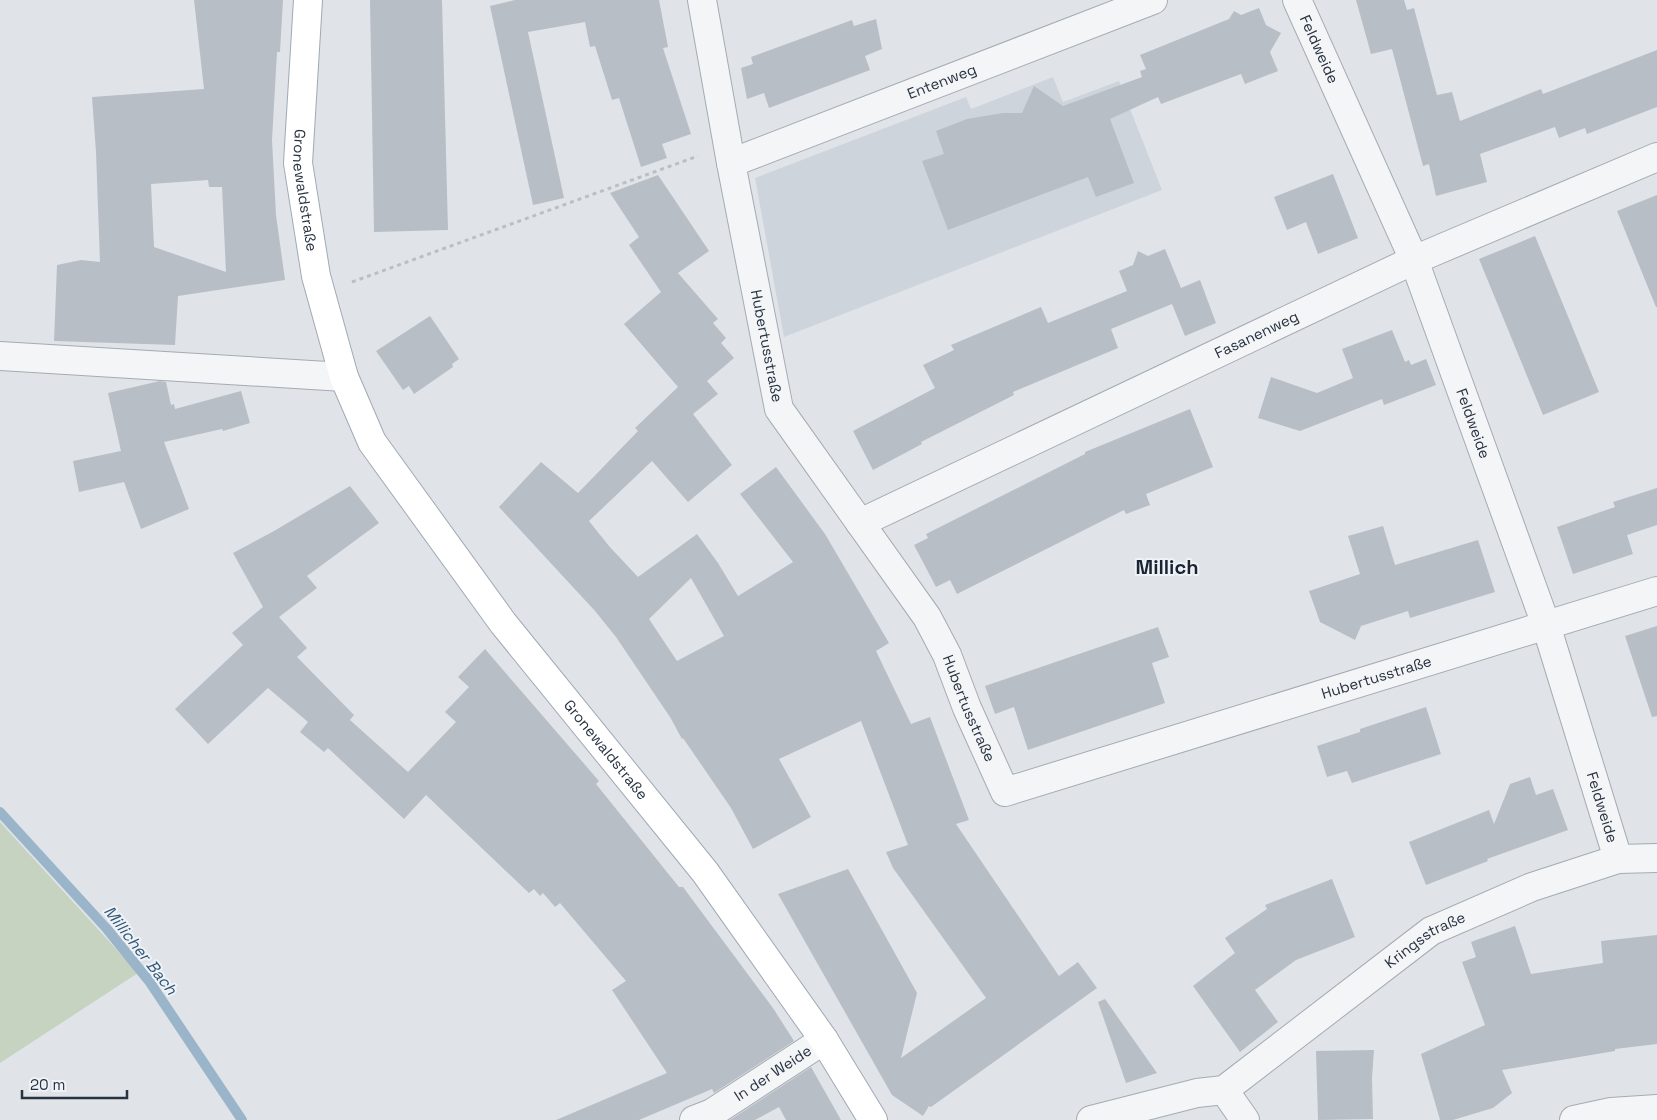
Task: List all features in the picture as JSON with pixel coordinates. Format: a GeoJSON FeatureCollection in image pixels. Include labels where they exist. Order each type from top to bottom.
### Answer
{"type":"FeatureCollection","features":[{"type":"Feature","properties":{"kind":"main road","name":"Gronewaldstraße"},"geometry":{"type":"LineString","coordinates":[[308,0],[298,163],[320,294],[344,377],[372,442],[503,623],[705,872],[824,1040],[873,1120]]}},
{"type":"Feature","properties":{"kind":"street","name":"Hubertusstraße"},"geometry":{"type":"LineString","coordinates":[[702,0],[778,409],[935,632],[947,655],[967,708],[1005,792],[1657,591]]}},
{"type":"Feature","properties":{"kind":"street","name":"Entenweg"},"geometry":{"type":"LineString","coordinates":[[729,153],[1153,0]]}},
{"type":"Feature","properties":{"kind":"street","name":"Feldweide"},"geometry":{"type":"LineString","coordinates":[[1297,0],[1414,260],[1546,625],[1618,859]]}},
{"type":"Feature","properties":{"kind":"street","name":"Fasanenweg"},"geometry":{"type":"LineString","coordinates":[[860,523],[1414,260],[1657,158]]}},
{"type":"Feature","properties":{"kind":"street"},"geometry":{"type":"LineString","coordinates":[[0,356],[344,377]]}},
{"type":"Feature","properties":{"kind":"street","name":"Kringsstraße"},"geometry":{"type":"LineString","coordinates":[[1224,1090],[1431,931],[1532,887],[1618,859],[1657,858]]}},
{"type":"Feature","properties":{"kind":"street","name":"In der Weide"},"geometry":{"type":"LineString","coordinates":[[694,1120],[712,1113],[824,1040]]}},
{"type":"Feature","properties":{"kind":"street"},"geometry":{"type":"LineString","coordinates":[[1091,1120],[1196,1093],[1224,1090],[1246,1120]]}},
{"type":"Feature","properties":{"kind":"street"},"geometry":{"type":"LineString","coordinates":[[1574,1120],[1611,1112],[1657,1109]]}},
{"type":"Feature","properties":{"kind":"path"},"geometry":{"type":"LineString","coordinates":[[320,294],[678,163],[729,153]]}},
{"type":"Feature","properties":{"kind":"shaded area"},"geometry":{"type":"Polygon","coordinates":[[[1053,77],[1063,102],[1119,81],[1162,190],[784,337],[755,178],[966,97],[971,109],[1053,77]]]}},
{"type":"Feature","properties":{"kind":"green space"},"geometry":{"type":"Polygon","coordinates":[[[0,822],[138,973],[0,1063],[0,822]]]}},
{"type":"Feature","properties":{"kind":"building"},"geometry":{"type":"Polygon","coordinates":[[[194,0],[283,0],[280,52],[277,52],[272,140],[276,215],[285,280],[178,296],[175,345],[54,341],[57,265],[81,260],[100,262],[92,97],[204,89],[194,0]],[[208,180],[151,184],[154,247],[226,272],[222,187],[209,187],[208,180]]]}},
{"type":"Feature","properties":{"kind":"building"},"geometry":{"type":"Polygon","coordinates":[[[370,0],[442,0],[448,230],[374,232],[370,0]]]}},
{"type":"Feature","properties":{"kind":"building"},"geometry":{"type":"Polygon","coordinates":[[[515,0],[659,0],[668,47],[663,48],[691,134],[662,144],[667,158],[641,167],[619,98],[612,100],[595,46],[590,47],[585,22],[528,32],[564,198],[533,205],[490,6],[515,0]]]}},
{"type":"Feature","properties":{"kind":"building"},"geometry":{"type":"Polygon","coordinates":[[[1356,0],[1404,0],[1407,10],[1414,8],[1437,95],[1452,92],[1460,121],[1541,89],[1543,94],[1657,50],[1657,107],[1587,134],[1585,128],[1559,138],[1555,127],[1480,154],[1487,182],[1436,196],[1429,164],[1423,166],[1392,49],[1371,54],[1356,0]]]}},
{"type":"Feature","properties":{"kind":"building"},"geometry":{"type":"Polygon","coordinates":[[[1259,8],[1266,25],[1281,33],[1270,52],[1278,71],[1245,84],[1241,74],[1161,104],[1158,97],[1110,119],[1134,183],[1096,197],[1088,177],[948,230],[922,161],[944,154],[936,131],[967,119],[1003,113],[1022,113],[1034,86],[1063,106],[1142,77],[1140,71],[1146,69],[1140,55],[1229,19],[1234,11],[1241,15],[1259,8]]]}},
{"type":"Feature","properties":{"kind":"building"},"geometry":{"type":"Polygon","coordinates":[[[876,19],[882,49],[865,56],[870,70],[769,108],[764,93],[747,99],[741,68],[753,64],[751,57],[852,20],[854,26],[876,19]]]}},
{"type":"Feature","properties":{"kind":"building"},"geometry":{"type":"Polygon","coordinates":[[[1333,174],[1358,238],[1318,254],[1306,222],[1287,230],[1274,197],[1333,174]]]}},
{"type":"Feature","properties":{"kind":"building"},"geometry":{"type":"Polygon","coordinates":[[[658,175],[709,251],[678,273],[718,319],[713,323],[726,338],[721,343],[734,358],[707,381],[718,394],[693,414],[732,465],[688,502],[652,461],[589,521],[638,577],[697,534],[718,563],[738,596],[793,562],[740,494],[776,467],[825,534],[889,643],[876,651],[911,724],[930,717],[969,820],[956,824],[1059,976],[1078,962],[1097,988],[931,1107],[929,1106],[923,1116],[892,1095],[778,894],[848,869],[917,993],[901,1058],[986,998],[893,868],[886,852],[908,845],[861,721],[779,759],[811,817],[753,849],[731,808],[682,739],[670,717],[616,637],[595,611],[499,507],[541,462],[578,493],[638,431],[635,428],[678,387],[624,324],[661,292],[629,245],[639,237],[610,193],[658,175]],[[691,578],[649,619],[677,661],[724,636],[691,578]]]}},
{"type":"Feature","properties":{"kind":"building"},"geometry":{"type":"Polygon","coordinates":[[[1657,195],[1657,307],[1656,307],[1617,211],[1657,195]]]}},
{"type":"Feature","properties":{"kind":"building"},"geometry":{"type":"Polygon","coordinates":[[[1535,236],[1599,392],[1543,415],[1479,259],[1535,236]]]}},
{"type":"Feature","properties":{"kind":"building"},"geometry":{"type":"Polygon","coordinates":[[[1165,249],[1181,288],[1200,280],[1216,323],[1185,336],[1172,304],[1111,329],[1118,348],[1013,392],[1014,395],[921,442],[922,444],[873,470],[853,431],[935,388],[923,365],[954,350],[951,345],[1041,307],[1048,323],[1127,291],[1119,271],[1133,265],[1138,251],[1148,256],[1165,249]]]}},
{"type":"Feature","properties":{"kind":"building"},"geometry":{"type":"Polygon","coordinates":[[[430,316],[459,359],[452,364],[453,367],[414,394],[409,386],[403,390],[376,351],[430,316]]]}},
{"type":"Feature","properties":{"kind":"building"},"geometry":{"type":"Polygon","coordinates":[[[1392,330],[1405,362],[1409,360],[1411,365],[1426,359],[1436,385],[1384,405],[1382,399],[1300,431],[1258,418],[1271,377],[1317,393],[1353,378],[1342,349],[1392,330]]]}},
{"type":"Feature","properties":{"kind":"building"},"geometry":{"type":"Polygon","coordinates":[[[160,381],[166,382],[171,405],[174,404],[175,409],[241,391],[250,423],[223,431],[222,429],[164,442],[189,509],[141,529],[124,482],[79,492],[73,461],[121,451],[108,393],[160,381]]]}},
{"type":"Feature","properties":{"kind":"building"},"geometry":{"type":"Polygon","coordinates":[[[1190,409],[1213,467],[1146,494],[1150,505],[1126,514],[1124,510],[957,594],[950,580],[936,587],[914,545],[928,538],[926,534],[1085,454],[1085,452],[1190,409]]]}},
{"type":"Feature","properties":{"kind":"building"},"geometry":{"type":"Polygon","coordinates":[[[350,486],[379,523],[307,576],[317,588],[279,617],[307,648],[297,657],[354,715],[350,720],[408,772],[456,722],[445,712],[469,687],[458,677],[485,649],[599,781],[596,784],[679,887],[683,887],[773,1008],[794,1041],[714,1093],[712,1089],[639,1120],[556,1120],[667,1073],[612,990],[626,981],[560,903],[555,907],[543,893],[540,896],[534,889],[529,893],[426,795],[404,819],[328,748],[324,752],[300,732],[308,722],[268,688],[208,744],[175,709],[243,645],[232,633],[263,607],[233,553],[350,486]]]}},
{"type":"Feature","properties":{"kind":"building"},"geometry":{"type":"Polygon","coordinates":[[[1657,488],[1657,525],[1627,535],[1633,554],[1573,574],[1557,527],[1615,507],[1613,502],[1657,488]]]}},
{"type":"Feature","properties":{"kind":"building"},"geometry":{"type":"Polygon","coordinates":[[[1383,526],[1395,565],[1478,540],[1495,592],[1410,618],[1408,611],[1361,626],[1355,640],[1320,622],[1309,591],[1360,574],[1348,536],[1383,526]]]}},
{"type":"Feature","properties":{"kind":"building"},"geometry":{"type":"Polygon","coordinates":[[[1657,626],[1657,716],[1652,717],[1625,636],[1657,626]]]}},
{"type":"Feature","properties":{"kind":"building"},"geometry":{"type":"Polygon","coordinates":[[[1158,627],[1169,657],[1152,663],[1165,703],[1028,750],[1014,707],[995,714],[985,686],[1158,627]]]}},
{"type":"Feature","properties":{"kind":"building"},"geometry":{"type":"Polygon","coordinates":[[[1426,707],[1441,754],[1352,783],[1347,771],[1327,777],[1317,746],[1360,732],[1360,729],[1426,707]]]}},
{"type":"Feature","properties":{"kind":"building"},"geometry":{"type":"Polygon","coordinates":[[[1530,777],[1536,795],[1553,789],[1568,830],[1487,859],[1488,861],[1426,885],[1409,842],[1489,810],[1494,824],[1510,784],[1530,777]]]}},
{"type":"Feature","properties":{"kind":"building"},"geometry":{"type":"Polygon","coordinates":[[[1332,879],[1355,937],[1296,960],[1255,990],[1278,1022],[1240,1052],[1193,986],[1235,953],[1225,938],[1267,909],[1265,905],[1332,879]]]}},
{"type":"Feature","properties":{"kind":"building"},"geometry":{"type":"Polygon","coordinates":[[[1515,926],[1531,974],[1603,963],[1601,941],[1657,935],[1657,1044],[1615,1049],[1615,1051],[1502,1070],[1512,1093],[1493,1108],[1453,1120],[1440,1120],[1421,1054],[1485,1025],[1462,962],[1476,957],[1471,942],[1515,926]]]}},
{"type":"Feature","properties":{"kind":"building"},"geometry":{"type":"Polygon","coordinates":[[[1105,999],[1157,1073],[1126,1083],[1098,1002],[1105,999]]]}},
{"type":"Feature","properties":{"kind":"building"},"geometry":{"type":"Polygon","coordinates":[[[1374,1050],[1372,1078],[1373,1119],[1318,1120],[1316,1051],[1374,1050]]]}},
{"type":"Feature","properties":{"kind":"building"},"geometry":{"type":"Polygon","coordinates":[[[811,1067],[841,1120],[786,1120],[779,1107],[755,1120],[730,1120],[811,1067]]]}},
{"type":"Feature","properties":{"kind":"waterway","name":"Millicher Bach"},"geometry":{"type":"LineString","coordinates":[[0,812],[107,929],[149,981],[242,1120]]}},
{"type":"Feature","properties":{"kind":"district","name":"Millich"},"geometry":{"type":"Point","coordinates":[1167,567]}}]}
